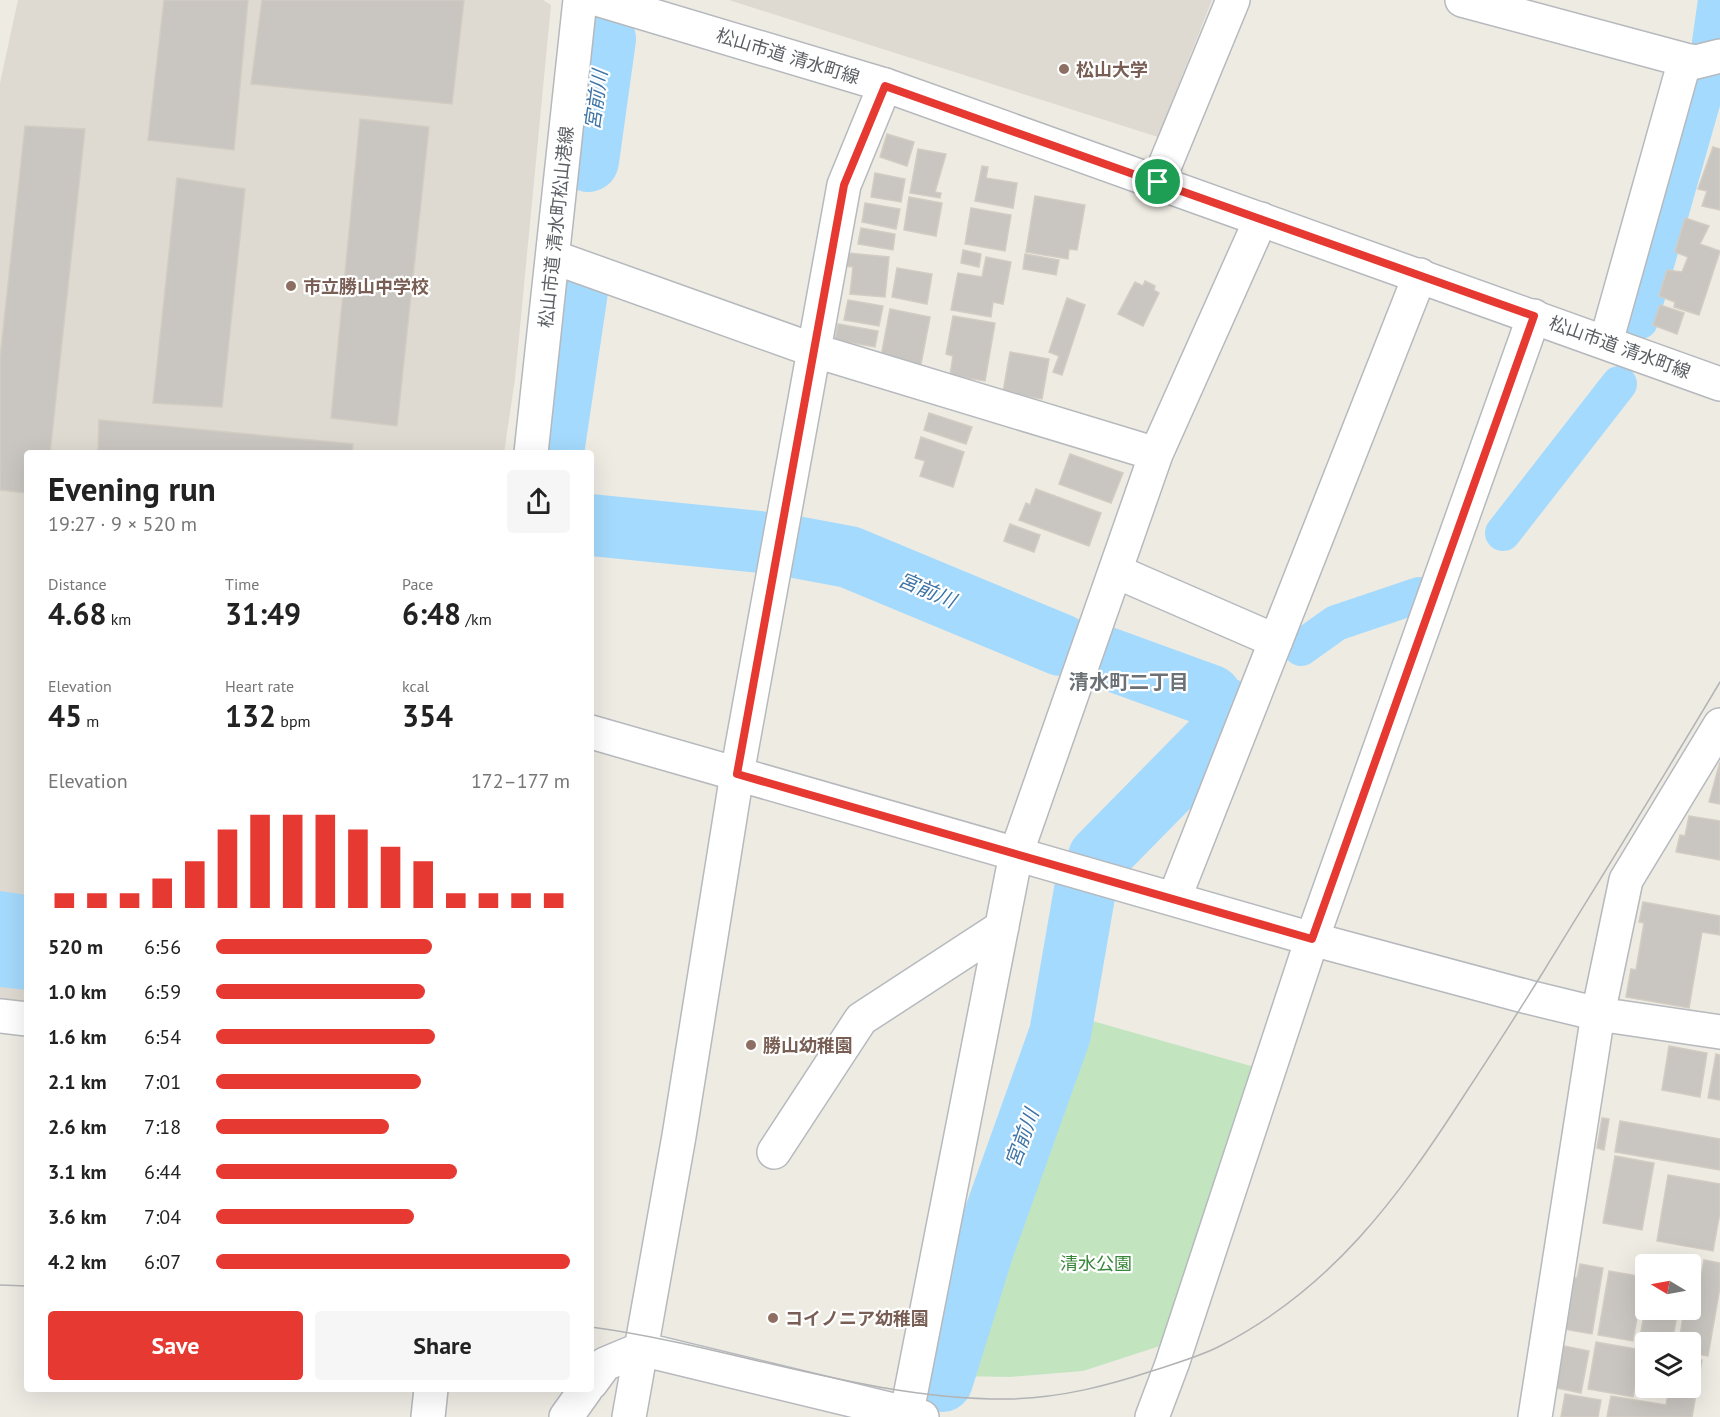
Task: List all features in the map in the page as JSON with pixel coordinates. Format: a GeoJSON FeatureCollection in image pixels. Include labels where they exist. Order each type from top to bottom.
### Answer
{"type":"FeatureCollection","features":[{"type":"Feature","properties":{"kind":"street","name":"松山市道 清水町松山港線"},"geometry":{"type":"LineString","coordinates":[[531,450],[580,0]]}},
{"type":"Feature","properties":{"kind":"street","name":"松山市道 清水町線"},"geometry":{"type":"LineString","coordinates":[[600,0],[885,86],[1420,275],[1720,384]]}},
{"type":"Feature","properties":{"kind":"street"},"geometry":{"type":"LineString","coordinates":[[1158,182],[1233,0]]}},
{"type":"Feature","properties":{"kind":"street"},"geometry":{"type":"LineString","coordinates":[[1462,0],[1700,59],[1606,342]]}},
{"type":"Feature","properties":{"kind":"street"},"geometry":{"type":"LineString","coordinates":[[629,1417],[679,1136],[737,774],[816,351],[844,185],[885,86]]}},
{"type":"Feature","properties":{"kind":"street"},"geometry":{"type":"LineString","coordinates":[[594,1379],[605,1364],[641,1349],[911,1416],[1016,854],[1156,454],[1261,219]]}},
{"type":"Feature","properties":{"kind":"street"},"geometry":{"type":"LineString","coordinates":[[553,257],[816,351],[1156,454]]}},
{"type":"Feature","properties":{"kind":"street"},"geometry":{"type":"LineString","coordinates":[[1174,899],[1420,275]]}},
{"type":"Feature","properties":{"kind":"street"},"geometry":{"type":"LineString","coordinates":[[1152,1417],[1172,1365],[1312,939],[1534,316]]}},
{"type":"Feature","properties":{"kind":"street"},"geometry":{"type":"LineString","coordinates":[[1115,571],[1276,641]]}},
{"type":"Feature","properties":{"kind":"street"},"geometry":{"type":"LineString","coordinates":[[1535,1417],[1598,1014],[1626,880],[1720,725]]}},
{"type":"Feature","properties":{"kind":"street"},"geometry":{"type":"LineString","coordinates":[[594,733],[1312,939],[1598,1014],[1720,1032]]}},
{"type":"Feature","properties":{"kind":"street"},"geometry":{"type":"LineString","coordinates":[[774,1152],[861,1019],[1002,927]]}},
{"type":"Feature","properties":{"kind":"street"},"geometry":{"type":"LineString","coordinates":[[0,1016],[24,1019]]}},
{"type":"Feature","properties":{"kind":"street"},"geometry":{"type":"LineString","coordinates":[[429,1417],[431,1392]]}},
{"type":"Feature","properties":{"kind":"street"},"geometry":{"type":"LineString","coordinates":[[566,1417],[584,1392]]}},
{"type":"Feature","properties":{"kind":"shaded area"},"geometry":{"type":"Polygon","coordinates":[[[18,0],[543,0],[551,5],[515,379],[504,450],[24,450],[24,1004],[0,1000],[0,83],[18,0]]]}},
{"type":"Feature","properties":{"kind":"shaded area","name":"松山大学"},"geometry":{"type":"Polygon","coordinates":[[[729,0],[1212,0],[1158,137],[729,0]]]}},
{"type":"Feature","properties":{"kind":"green space","name":"清水公園"},"geometry":{"type":"Polygon","coordinates":[[[1075,1016],[1258,1068],[1163,1345],[1083,1371],[1010,1377],[955,1376],[1075,1016]]]}},
{"type":"Feature","properties":{"kind":"water"},"geometry":{"type":"Polygon","coordinates":[[[0,891],[24,895],[24,990],[0,987],[0,891]]]}},
{"type":"Feature","properties":{"kind":"building"},"geometry":{"type":"Polygon","coordinates":[[[164,0],[248,0],[234,150],[148,140],[164,0]]]}},
{"type":"Feature","properties":{"kind":"building"},"geometry":{"type":"Polygon","coordinates":[[[262,0],[464,0],[452,104],[251,84],[262,0]]]}},
{"type":"Feature","properties":{"kind":"building"},"geometry":{"type":"Polygon","coordinates":[[[360,119],[429,127],[397,426],[331,418],[360,119]]]}},
{"type":"Feature","properties":{"kind":"building"},"geometry":{"type":"Polygon","coordinates":[[[25,126],[85,129],[50,450],[24,450],[24,493],[0,490],[0,359],[25,126]]]}},
{"type":"Feature","properties":{"kind":"building"},"geometry":{"type":"Polygon","coordinates":[[[887,134],[914,142],[907,166],[880,157],[887,134]]]}},
{"type":"Feature","properties":{"kind":"building"},"geometry":{"type":"Polygon","coordinates":[[[1713,147],[1720,149],[1720,210],[1702,206],[1707,191],[1698,189],[1713,147]]]}},
{"type":"Feature","properties":{"kind":"building"},"geometry":{"type":"Polygon","coordinates":[[[918,149],[946,154],[935,192],[941,193],[940,198],[910,193],[918,149]]]}},
{"type":"Feature","properties":{"kind":"building"},"geometry":{"type":"Polygon","coordinates":[[[982,166],[988,167],[986,178],[1017,183],[1013,208],[975,201],[982,166]]]}},
{"type":"Feature","properties":{"kind":"building"},"geometry":{"type":"Polygon","coordinates":[[[875,173],[905,179],[901,202],[871,197],[875,173]]]}},
{"type":"Feature","properties":{"kind":"building"},"geometry":{"type":"Polygon","coordinates":[[[177,178],[245,189],[222,407],[153,403],[177,178]]]}},
{"type":"Feature","properties":{"kind":"building"},"geometry":{"type":"Polygon","coordinates":[[[1035,196],[1085,205],[1077,250],[1069,249],[1068,259],[1026,252],[1035,196]]]}},
{"type":"Feature","properties":{"kind":"building"},"geometry":{"type":"Polygon","coordinates":[[[909,197],[942,203],[936,236],[904,230],[909,197]]]}},
{"type":"Feature","properties":{"kind":"building"},"geometry":{"type":"Polygon","coordinates":[[[865,203],[900,209],[896,229],[862,222],[865,203]]]}},
{"type":"Feature","properties":{"kind":"building"},"geometry":{"type":"Polygon","coordinates":[[[971,208],[1011,215],[1005,251],[965,244],[971,208]]]}},
{"type":"Feature","properties":{"kind":"building"},"geometry":{"type":"Polygon","coordinates":[[[1685,218],[1709,226],[1700,244],[1720,251],[1699,315],[1674,307],[1675,302],[1659,296],[1667,270],[1682,272],[1688,257],[1675,252],[1685,218]]]}},
{"type":"Feature","properties":{"kind":"building"},"geometry":{"type":"Polygon","coordinates":[[[861,228],[895,234],[893,250],[858,244],[861,228]]]}},
{"type":"Feature","properties":{"kind":"building"},"geometry":{"type":"Polygon","coordinates":[[[963,250],[981,254],[979,267],[961,263],[963,250]]]}},
{"type":"Feature","properties":{"kind":"building"},"geometry":{"type":"Polygon","coordinates":[[[848,253],[889,257],[885,297],[850,294],[853,267],[846,266],[848,253]]]}},
{"type":"Feature","properties":{"kind":"building"},"geometry":{"type":"Polygon","coordinates":[[[1025,254],[1059,260],[1056,275],[1023,269],[1025,254]]]}},
{"type":"Feature","properties":{"kind":"building"},"geometry":{"type":"Polygon","coordinates":[[[986,257],[1011,262],[1003,304],[993,302],[991,317],[951,310],[958,273],[982,277],[986,257]]]}},
{"type":"Feature","properties":{"kind":"building"},"geometry":{"type":"Polygon","coordinates":[[[897,268],[932,274],[927,304],[892,297],[897,268]]]}},
{"type":"Feature","properties":{"kind":"building"},"geometry":{"type":"Polygon","coordinates":[[[1145,281],[1155,286],[1154,290],[1159,293],[1143,326],[1118,314],[1135,282],[1143,286],[1145,281]]]}},
{"type":"Feature","properties":{"kind":"building"},"geometry":{"type":"Polygon","coordinates":[[[1067,298],[1085,305],[1062,375],[1053,372],[1059,356],[1049,352],[1067,298]]]}},
{"type":"Feature","properties":{"kind":"building"},"geometry":{"type":"Polygon","coordinates":[[[848,300],[883,306],[879,326],[844,320],[848,300]]]}},
{"type":"Feature","properties":{"kind":"building"},"geometry":{"type":"Polygon","coordinates":[[[1660,305],[1684,313],[1677,334],[1653,325],[1660,305]]]}},
{"type":"Feature","properties":{"kind":"building"},"geometry":{"type":"Polygon","coordinates":[[[890,309],[930,317],[920,369],[880,362],[890,309]]]}},
{"type":"Feature","properties":{"kind":"building"},"geometry":{"type":"Polygon","coordinates":[[[953,316],[995,323],[985,381],[950,375],[953,356],[946,354],[953,316]]]}},
{"type":"Feature","properties":{"kind":"building"},"geometry":{"type":"Polygon","coordinates":[[[838,324],[878,331],[875,347],[835,340],[838,324]]]}},
{"type":"Feature","properties":{"kind":"building"},"geometry":{"type":"Polygon","coordinates":[[[1010,352],[1049,359],[1042,399],[1003,392],[1010,352]]]}},
{"type":"Feature","properties":{"kind":"building"},"geometry":{"type":"Polygon","coordinates":[[[929,413],[972,427],[966,444],[924,430],[929,413]]]}},
{"type":"Feature","properties":{"kind":"building"},"geometry":{"type":"Polygon","coordinates":[[[99,420],[353,444],[352,450],[98,450],[99,420]]]}},
{"type":"Feature","properties":{"kind":"building"},"geometry":{"type":"Polygon","coordinates":[[[921,437],[964,452],[953,487],[920,476],[925,461],[915,458],[921,437]]]}},
{"type":"Feature","properties":{"kind":"building"},"geometry":{"type":"Polygon","coordinates":[[[1070,454],[1123,473],[1111,503],[1059,484],[1070,454]]]}},
{"type":"Feature","properties":{"kind":"building"},"geometry":{"type":"Polygon","coordinates":[[[1036,489],[1101,513],[1089,546],[1019,520],[1026,503],[1030,505],[1036,489]]]}},
{"type":"Feature","properties":{"kind":"building"},"geometry":{"type":"Polygon","coordinates":[[[1010,524],[1040,535],[1034,552],[1004,541],[1010,524]]]}},
{"type":"Feature","properties":{"kind":"building"},"geometry":{"type":"Polygon","coordinates":[[[1720,762],[1720,804],[1709,802],[1720,762]]]}},
{"type":"Feature","properties":{"kind":"building"},"geometry":{"type":"Polygon","coordinates":[[[1689,816],[1720,821],[1720,860],[1676,852],[1680,835],[1685,836],[1689,816]]]}},
{"type":"Feature","properties":{"kind":"building"},"geometry":{"type":"Polygon","coordinates":[[[1643,902],[1720,916],[1720,935],[1702,932],[1689,1008],[1626,997],[1631,969],[1636,970],[1644,923],[1639,922],[1643,902]]]}},
{"type":"Feature","properties":{"kind":"building"},"geometry":{"type":"Polygon","coordinates":[[[1669,1046],[1707,1053],[1700,1097],[1662,1090],[1669,1046]]]}},
{"type":"Feature","properties":{"kind":"building"},"geometry":{"type":"Polygon","coordinates":[[[1716,1054],[1720,1055],[1720,1100],[1708,1098],[1716,1054]]]}},
{"type":"Feature","properties":{"kind":"building"},"geometry":{"type":"Polygon","coordinates":[[[1602,1118],[1609,1119],[1604,1150],[1597,1148],[1602,1118]]]}},
{"type":"Feature","properties":{"kind":"building"},"geometry":{"type":"Polygon","coordinates":[[[1620,1121],[1720,1139],[1720,1170],[1615,1152],[1620,1121]]]}},
{"type":"Feature","properties":{"kind":"building"},"geometry":{"type":"Polygon","coordinates":[[[1615,1156],[1654,1163],[1642,1230],[1603,1223],[1615,1156]]]}},
{"type":"Feature","properties":{"kind":"building"},"geometry":{"type":"Polygon","coordinates":[[[1668,1175],[1720,1184],[1720,1212],[1713,1251],[1657,1241],[1668,1175]]]}},
{"type":"Feature","properties":{"kind":"building"},"geometry":{"type":"Polygon","coordinates":[[[1704,1260],[1720,1263],[1720,1287],[1708,1356],[1701,1355],[1701,1332],[1681,1332],[1682,1320],[1701,1320],[1701,1276],[1704,1260]]]}},
{"type":"Feature","properties":{"kind":"building"},"geometry":{"type":"Polygon","coordinates":[[[1580,1264],[1603,1268],[1592,1334],[1563,1329],[1572,1277],[1577,1278],[1580,1264]]]}},
{"type":"Feature","properties":{"kind":"building"},"geometry":{"type":"Polygon","coordinates":[[[1609,1271],[1635,1275],[1637,1320],[1633,1341],[1598,1335],[1609,1271]]]}},
{"type":"Feature","properties":{"kind":"building"},"geometry":{"type":"Polygon","coordinates":[[[1643,1320],[1676,1320],[1674,1332],[1641,1332],[1643,1320]]]}},
{"type":"Feature","properties":{"kind":"building"},"geometry":{"type":"Polygon","coordinates":[[[1596,1342],[1635,1349],[1633,1397],[1588,1389],[1596,1342]]]}},
{"type":"Feature","properties":{"kind":"building"},"geometry":{"type":"Polygon","coordinates":[[[1559,1345],[1589,1351],[1581,1393],[1552,1387],[1559,1345]]]}},
{"type":"Feature","properties":{"kind":"building"},"geometry":{"type":"Polygon","coordinates":[[[1565,1394],[1601,1400],[1598,1417],[1561,1417],[1565,1394]]]}},
{"type":"Feature","properties":{"kind":"building"},"geometry":{"type":"Polygon","coordinates":[[[1611,1396],[1666,1405],[1667,1398],[1695,1398],[1692,1417],[1607,1417],[1611,1396]]]}},
{"type":"Feature","properties":{"kind":"waterway"},"geometry":{"type":"LineString","coordinates":[[1710,42],[1716,0]]}},
{"type":"Feature","properties":{"kind":"waterway","name":"宮前川"},"geometry":{"type":"LineString","coordinates":[[588,161],[605,39]]}},
{"type":"Feature","properties":{"kind":"waterway"},"geometry":{"type":"LineString","coordinates":[[1640,321],[1710,75]]}},
{"type":"Feature","properties":{"kind":"waterway","name":"宮前川"},"geometry":{"type":"LineString","coordinates":[[553,450],[577,291]]}},
{"type":"Feature","properties":{"kind":"waterway"},"geometry":{"type":"LineString","coordinates":[[1503,533],[1619,384]]}},
{"type":"Feature","properties":{"kind":"waterway","name":"宮前川"},"geometry":{"type":"LineString","coordinates":[[594,525],[760,542]]}},
{"type":"Feature","properties":{"kind":"waterway","name":"宮前川"},"geometry":{"type":"LineString","coordinates":[[790,546],[849,557],[1061,645]]}},
{"type":"Feature","properties":{"kind":"waterway"},"geometry":{"type":"LineString","coordinates":[[1301,648],[1336,623],[1419,595]]}},
{"type":"Feature","properties":{"kind":"waterway","name":"宮前川"},"geometry":{"type":"LineString","coordinates":[[1101,656],[1211,696]]}},
{"type":"Feature","properties":{"kind":"waterway","name":"宮前川"},"geometry":{"type":"LineString","coordinates":[[1099,857],[1221,733],[1225,708]]}},
{"type":"Feature","properties":{"kind":"waterway","name":"宮前川"},"geometry":{"type":"LineString","coordinates":[[942,1381],[983,1249],[1060,1034],[1085,890]]}},
{"type":"Feature","properties":{"kind":"tram line"},"geometry":{"type":"LineString","coordinates":[[594,1328],[696,1346],[851,1382],[903,1391],[956,1397],[1009,1399],[1065,1394],[1101,1386],[1187,1360],[1218,1347],[1258,1324],[1295,1298],[1359,1238],[1387,1205],[1440,1132],[1525,1000],[1720,682]]}},
{"type":"Feature","properties":{"kind":"tram line"},"geometry":{"type":"LineString","coordinates":[[0,1285],[24,1286]]}},
{"type":"Feature","properties":{"kind":"place","name":"松山大学"},"geometry":{"type":"Point","coordinates":[1064,69]}},
{"type":"Feature","properties":{"kind":"place","name":"市立勝山中学校"},"geometry":{"type":"Point","coordinates":[291,286]}},
{"type":"Feature","properties":{"kind":"place","name":"勝山幼稚園"},"geometry":{"type":"Point","coordinates":[751,1045]}},
{"type":"Feature","properties":{"kind":"place","name":"コイノニア幼稚園"},"geometry":{"type":"Point","coordinates":[773,1318]}},
{"type":"Feature","properties":{"kind":"district","name":"清水町二丁目"},"geometry":{"type":"Point","coordinates":[1129,682]}},
{"type":"Feature","properties":{"kind":"route"},"geometry":{"type":"LineString","coordinates":[[885,86],[1158,182],[1534,316],[1312,939],[737,774],[816,351],[844,185],[885,86]]}}]}
